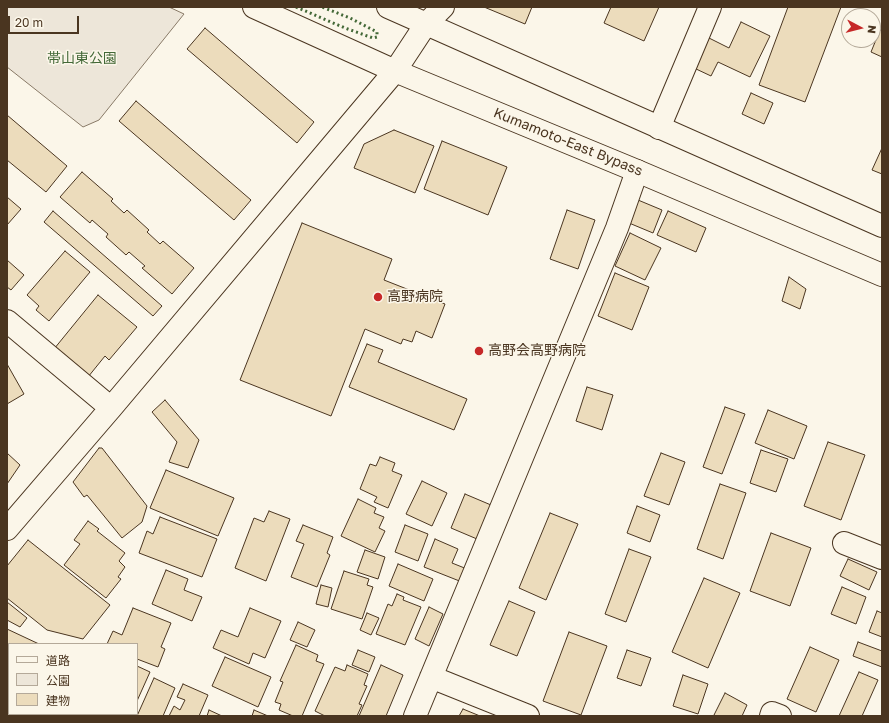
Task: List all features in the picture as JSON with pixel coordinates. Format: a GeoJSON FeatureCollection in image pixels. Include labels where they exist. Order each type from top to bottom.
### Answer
{"type":"FeatureCollection","features":[{"type":"Feature","properties":{"kind":"main road","name":"Kumamoto-East Bypass"},"geometry":{"type":"LineString","coordinates":[[254,7],[395,71],[637,171],[882,275]]}},
{"type":"Feature","properties":{"kind":"main road"},"geometry":{"type":"LineString","coordinates":[[388,7],[882,226]]}},
{"type":"Feature","properties":{"kind":"main road"},"geometry":{"type":"LineString","coordinates":[[7,529],[395,71],[426,24],[443,7]]}},
{"type":"Feature","properties":{"kind":"main road"},"geometry":{"type":"LineString","coordinates":[[659,128],[710,7]]}},
{"type":"Feature","properties":{"kind":"main road"},"geometry":{"type":"LineString","coordinates":[[415,716],[617,228],[637,171]]}},
{"type":"Feature","properties":{"kind":"main road"},"geometry":{"type":"LineString","coordinates":[[7,320],[111,408]]}},
{"type":"Feature","properties":{"kind":"main road"},"geometry":{"type":"LineString","coordinates":[[844,543],[882,558]]}},
{"type":"Feature","properties":{"kind":"main road"},"geometry":{"type":"LineString","coordinates":[[431,677],[528,716]]}},
{"type":"Feature","properties":{"kind":"main road"},"geometry":{"type":"LineString","coordinates":[[771,716],[772,713],[780,716]]}},
{"type":"Feature","properties":{"kind":"green space","name":"帯山東公園"},"geometry":{"type":"Polygon","coordinates":[[[7,7],[169,7],[184,14],[99,120],[83,127],[7,67],[7,7]]]}},
{"type":"Feature","properties":{"kind":"building"},"geometry":{"type":"Polygon","coordinates":[[[484,7],[532,7],[525,24],[484,7]]]}},
{"type":"Feature","properties":{"kind":"building"},"geometry":{"type":"Polygon","coordinates":[[[611,7],[659,7],[644,41],[604,23],[611,7]]]}},
{"type":"Feature","properties":{"kind":"building"},"geometry":{"type":"Polygon","coordinates":[[[788,7],[841,7],[805,102],[759,85],[788,7]]]}},
{"type":"Feature","properties":{"kind":"building"},"geometry":{"type":"Polygon","coordinates":[[[741,22],[770,36],[750,77],[718,62],[711,76],[694,68],[709,38],[729,48],[741,22]]]}},
{"type":"Feature","properties":{"kind":"building"},"geometry":{"type":"Polygon","coordinates":[[[205,28],[314,122],[297,143],[187,49],[205,28]]]}},
{"type":"Feature","properties":{"kind":"building"},"geometry":{"type":"Polygon","coordinates":[[[881,30],[882,57],[871,52],[873,48],[881,48],[881,30]]]}},
{"type":"Feature","properties":{"kind":"building"},"geometry":{"type":"Polygon","coordinates":[[[751,93],[773,103],[764,124],[742,114],[751,93]]]}},
{"type":"Feature","properties":{"kind":"building"},"geometry":{"type":"Polygon","coordinates":[[[136,101],[251,200],[234,220],[119,121],[136,101]]]}},
{"type":"Feature","properties":{"kind":"building"},"geometry":{"type":"Polygon","coordinates":[[[7,115],[67,166],[46,192],[7,160],[7,115]]]}},
{"type":"Feature","properties":{"kind":"building"},"geometry":{"type":"Polygon","coordinates":[[[394,130],[434,146],[415,193],[354,168],[364,144],[394,130]]]}},
{"type":"Feature","properties":{"kind":"building"},"geometry":{"type":"Polygon","coordinates":[[[442,141],[507,167],[488,215],[424,189],[442,141]]]}},
{"type":"Feature","properties":{"kind":"building"},"geometry":{"type":"Polygon","coordinates":[[[882,148],[882,174],[872,170],[882,148]]]}},
{"type":"Feature","properties":{"kind":"building"},"geometry":{"type":"Polygon","coordinates":[[[82,172],[113,199],[111,201],[124,213],[127,210],[149,230],[147,232],[160,244],[163,241],[194,268],[172,294],[142,268],[145,266],[129,252],[126,255],[106,237],[108,234],[92,220],[90,223],[60,197],[82,172]]]}},
{"type":"Feature","properties":{"kind":"building"},"geometry":{"type":"Polygon","coordinates":[[[7,197],[21,209],[7,225],[7,197]]]}},
{"type":"Feature","properties":{"kind":"building"},"geometry":{"type":"Polygon","coordinates":[[[638,200],[662,210],[653,233],[629,223],[638,200]]]}},
{"type":"Feature","properties":{"kind":"building"},"geometry":{"type":"Polygon","coordinates":[[[567,210],[595,220],[578,269],[550,259],[567,210]]]}},
{"type":"Feature","properties":{"kind":"building"},"geometry":{"type":"Polygon","coordinates":[[[53,211],[162,306],[153,316],[44,222],[53,211]]]}},
{"type":"Feature","properties":{"kind":"building"},"geometry":{"type":"Polygon","coordinates":[[[668,211],[706,228],[696,252],[657,235],[668,211]]]}},
{"type":"Feature","properties":{"kind":"building"},"geometry":{"type":"Polygon","coordinates":[[[302,223],[392,259],[384,280],[445,304],[432,338],[416,331],[412,342],[403,339],[401,344],[365,329],[331,416],[240,380],[302,223]]]}},
{"type":"Feature","properties":{"kind":"building"},"geometry":{"type":"Polygon","coordinates":[[[630,233],[661,248],[645,280],[615,266],[630,233]]]}},
{"type":"Feature","properties":{"kind":"building"},"geometry":{"type":"Polygon","coordinates":[[[65,251],[90,272],[49,321],[36,310],[39,306],[27,295],[65,251]]]}},
{"type":"Feature","properties":{"kind":"building"},"geometry":{"type":"Polygon","coordinates":[[[7,260],[24,275],[11,290],[7,287],[7,260]]]}},
{"type":"Feature","properties":{"kind":"building"},"geometry":{"type":"Polygon","coordinates":[[[615,273],[649,287],[632,330],[598,316],[615,273]]]}},
{"type":"Feature","properties":{"kind":"building"},"geometry":{"type":"Polygon","coordinates":[[[789,277],[806,289],[800,309],[782,301],[789,277]]]}},
{"type":"Feature","properties":{"kind":"building"},"geometry":{"type":"Polygon","coordinates":[[[98,295],[137,327],[109,360],[105,356],[88,377],[54,349],[98,295]]]}},
{"type":"Feature","properties":{"kind":"building"},"geometry":{"type":"Polygon","coordinates":[[[367,344],[383,350],[378,362],[467,399],[454,430],[349,387],[367,344]]]}},
{"type":"Feature","properties":{"kind":"building"},"geometry":{"type":"Polygon","coordinates":[[[7,364],[24,394],[7,404],[7,364]]]}},
{"type":"Feature","properties":{"kind":"building"},"geometry":{"type":"Polygon","coordinates":[[[587,387],[613,395],[602,430],[576,421],[587,387]]]}},
{"type":"Feature","properties":{"kind":"building"},"geometry":{"type":"Polygon","coordinates":[[[165,400],[199,440],[188,468],[169,462],[177,442],[152,412],[165,400]]]}},
{"type":"Feature","properties":{"kind":"building"},"geometry":{"type":"Polygon","coordinates":[[[725,407],[745,414],[722,474],[703,467],[725,407]]]}},
{"type":"Feature","properties":{"kind":"building"},"geometry":{"type":"Polygon","coordinates":[[[768,410],[807,426],[794,459],[755,443],[768,410]]]}},
{"type":"Feature","properties":{"kind":"building"},"geometry":{"type":"Polygon","coordinates":[[[828,442],[865,455],[841,520],[804,506],[828,442]]]}},
{"type":"Feature","properties":{"kind":"building"},"geometry":{"type":"Polygon","coordinates":[[[99,448],[102,448],[147,506],[142,522],[122,538],[87,495],[84,497],[73,482],[99,448]]]}},
{"type":"Feature","properties":{"kind":"building"},"geometry":{"type":"Polygon","coordinates":[[[761,450],[788,459],[776,492],[750,483],[761,450]]]}},
{"type":"Feature","properties":{"kind":"building"},"geometry":{"type":"Polygon","coordinates":[[[7,453],[20,465],[7,484],[7,453]]]}},
{"type":"Feature","properties":{"kind":"building"},"geometry":{"type":"Polygon","coordinates":[[[661,453],[685,462],[669,505],[644,496],[661,453]]]}},
{"type":"Feature","properties":{"kind":"building"},"geometry":{"type":"Polygon","coordinates":[[[380,457],[395,463],[392,471],[402,475],[388,508],[374,502],[377,497],[360,489],[370,464],[376,466],[380,457]]]}},
{"type":"Feature","properties":{"kind":"building"},"geometry":{"type":"Polygon","coordinates":[[[166,470],[234,498],[218,536],[150,508],[166,470]]]}},
{"type":"Feature","properties":{"kind":"building"},"geometry":{"type":"Polygon","coordinates":[[[422,481],[447,493],[432,526],[406,514],[422,481]]]}},
{"type":"Feature","properties":{"kind":"building"},"geometry":{"type":"Polygon","coordinates":[[[720,484],[746,493],[723,559],[697,549],[720,484]]]}},
{"type":"Feature","properties":{"kind":"building"},"geometry":{"type":"Polygon","coordinates":[[[465,494],[491,505],[477,539],[451,528],[465,494]]]}},
{"type":"Feature","properties":{"kind":"building"},"geometry":{"type":"Polygon","coordinates":[[[358,499],[376,508],[374,513],[384,517],[379,528],[385,531],[375,552],[341,536],[358,499]]]}},
{"type":"Feature","properties":{"kind":"building"},"geometry":{"type":"Polygon","coordinates":[[[637,506],[660,515],[650,542],[627,533],[637,506]]]}},
{"type":"Feature","properties":{"kind":"building"},"geometry":{"type":"Polygon","coordinates":[[[269,511],[290,519],[266,581],[235,568],[254,518],[264,522],[269,511]]]}},
{"type":"Feature","properties":{"kind":"building"},"geometry":{"type":"Polygon","coordinates":[[[550,513],[578,524],[546,600],[519,588],[550,513]]]}},
{"type":"Feature","properties":{"kind":"building"},"geometry":{"type":"Polygon","coordinates":[[[160,517],[217,539],[202,577],[139,553],[147,531],[153,534],[160,517]]]}},
{"type":"Feature","properties":{"kind":"building"},"geometry":{"type":"Polygon","coordinates":[[[88,521],[99,529],[97,531],[125,553],[119,561],[125,567],[118,577],[121,579],[106,598],[64,565],[80,544],[74,540],[88,521]]]}},
{"type":"Feature","properties":{"kind":"building"},"geometry":{"type":"Polygon","coordinates":[[[303,525],[333,537],[327,553],[330,555],[317,587],[291,577],[304,544],[296,541],[303,525]]]}},
{"type":"Feature","properties":{"kind":"building"},"geometry":{"type":"Polygon","coordinates":[[[405,525],[428,534],[418,561],[395,552],[405,525]]]}},
{"type":"Feature","properties":{"kind":"building"},"geometry":{"type":"Polygon","coordinates":[[[771,533],[811,548],[790,606],[750,591],[771,533]]]}},
{"type":"Feature","properties":{"kind":"building"},"geometry":{"type":"Polygon","coordinates":[[[435,539],[458,549],[452,563],[467,569],[462,582],[424,567],[435,539]]]}},
{"type":"Feature","properties":{"kind":"building"},"geometry":{"type":"Polygon","coordinates":[[[28,540],[110,605],[83,639],[47,630],[7,598],[7,566],[28,540]]]}},
{"type":"Feature","properties":{"kind":"building"},"geometry":{"type":"Polygon","coordinates":[[[629,549],[651,557],[626,622],[605,614],[629,549]]]}},
{"type":"Feature","properties":{"kind":"building"},"geometry":{"type":"Polygon","coordinates":[[[365,550],[385,557],[378,579],[357,572],[365,550]]]}},
{"type":"Feature","properties":{"kind":"building"},"geometry":{"type":"Polygon","coordinates":[[[848,559],[877,572],[869,590],[840,576],[848,559]]]}},
{"type":"Feature","properties":{"kind":"building"},"geometry":{"type":"Polygon","coordinates":[[[398,564],[433,579],[424,601],[389,586],[398,564]]]}},
{"type":"Feature","properties":{"kind":"building"},"geometry":{"type":"Polygon","coordinates":[[[166,570],[188,579],[184,590],[202,597],[192,621],[152,604],[166,570]]]}},
{"type":"Feature","properties":{"kind":"building"},"geometry":{"type":"Polygon","coordinates":[[[344,571],[369,579],[367,585],[373,587],[362,619],[331,609],[344,571]]]}},
{"type":"Feature","properties":{"kind":"building"},"geometry":{"type":"Polygon","coordinates":[[[704,578],[740,593],[708,668],[672,652],[704,578]]]}},
{"type":"Feature","properties":{"kind":"building"},"geometry":{"type":"Polygon","coordinates":[[[321,585],[332,588],[328,607],[316,604],[321,585]]]}},
{"type":"Feature","properties":{"kind":"building"},"geometry":{"type":"Polygon","coordinates":[[[842,587],[866,597],[856,624],[831,614],[842,587]]]}},
{"type":"Feature","properties":{"kind":"building"},"geometry":{"type":"Polygon","coordinates":[[[397,594],[404,597],[403,600],[421,607],[405,645],[376,634],[388,604],[392,606],[397,594]]]}},
{"type":"Feature","properties":{"kind":"building"},"geometry":{"type":"Polygon","coordinates":[[[509,601],[535,612],[517,656],[490,645],[509,601]]]}},
{"type":"Feature","properties":{"kind":"building"},"geometry":{"type":"Polygon","coordinates":[[[7,602],[27,618],[20,627],[7,620],[7,602]]]}},
{"type":"Feature","properties":{"kind":"building"},"geometry":{"type":"Polygon","coordinates":[[[429,607],[443,614],[429,646],[415,639],[429,607]]]}},
{"type":"Feature","properties":{"kind":"building"},"geometry":{"type":"Polygon","coordinates":[[[133,608],[171,623],[161,647],[165,649],[158,667],[138,659],[138,643],[107,643],[113,631],[122,635],[133,608]]]}},
{"type":"Feature","properties":{"kind":"building"},"geometry":{"type":"Polygon","coordinates":[[[250,608],[281,621],[265,658],[253,653],[249,664],[213,648],[221,630],[238,637],[250,608]]]}},
{"type":"Feature","properties":{"kind":"building"},"geometry":{"type":"Polygon","coordinates":[[[877,611],[882,613],[882,637],[869,632],[877,611]]]}},
{"type":"Feature","properties":{"kind":"building"},"geometry":{"type":"Polygon","coordinates":[[[367,613],[379,618],[371,635],[360,630],[367,613]]]}},
{"type":"Feature","properties":{"kind":"building"},"geometry":{"type":"Polygon","coordinates":[[[298,622],[315,630],[307,647],[290,640],[298,622]]]}},
{"type":"Feature","properties":{"kind":"building"},"geometry":{"type":"Polygon","coordinates":[[[7,629],[37,643],[8,643],[7,685],[7,629]]]}},
{"type":"Feature","properties":{"kind":"building"},"geometry":{"type":"Polygon","coordinates":[[[569,632],[607,646],[581,715],[543,701],[569,632]]]}},
{"type":"Feature","properties":{"kind":"building"},"geometry":{"type":"Polygon","coordinates":[[[858,642],[882,651],[882,667],[853,656],[858,642]]]}},
{"type":"Feature","properties":{"kind":"building"},"geometry":{"type":"Polygon","coordinates":[[[296,645],[318,655],[316,661],[324,664],[302,716],[293,716],[279,710],[281,704],[275,702],[283,682],[280,681],[296,645]]]}},
{"type":"Feature","properties":{"kind":"building"},"geometry":{"type":"Polygon","coordinates":[[[810,647],[839,660],[816,712],[787,699],[810,647]]]}},
{"type":"Feature","properties":{"kind":"building"},"geometry":{"type":"Polygon","coordinates":[[[358,650],[375,657],[369,672],[352,665],[358,650]]]}},
{"type":"Feature","properties":{"kind":"building"},"geometry":{"type":"Polygon","coordinates":[[[627,650],[651,658],[641,686],[617,678],[627,650]]]}},
{"type":"Feature","properties":{"kind":"building"},"geometry":{"type":"Polygon","coordinates":[[[225,657],[271,677],[258,707],[212,686],[225,657]]]}},
{"type":"Feature","properties":{"kind":"building"},"geometry":{"type":"Polygon","coordinates":[[[347,665],[368,674],[364,685],[367,686],[359,704],[362,705],[357,716],[325,716],[315,711],[335,667],[345,671],[347,665]]]}},
{"type":"Feature","properties":{"kind":"building"},"geometry":{"type":"Polygon","coordinates":[[[381,665],[403,675],[386,716],[359,716],[381,665]]]}},
{"type":"Feature","properties":{"kind":"building"},"geometry":{"type":"Polygon","coordinates":[[[138,666],[150,672],[138,699],[138,666]]]}},
{"type":"Feature","properties":{"kind":"building"},"geometry":{"type":"Polygon","coordinates":[[[859,672],[878,680],[862,716],[839,716],[859,672]]]}},
{"type":"Feature","properties":{"kind":"building"},"geometry":{"type":"Polygon","coordinates":[[[683,675],[708,684],[698,714],[673,706],[683,675]]]}},
{"type":"Feature","properties":{"kind":"building"},"geometry":{"type":"Polygon","coordinates":[[[154,678],[175,688],[163,716],[137,716],[154,678]]]}},
{"type":"Feature","properties":{"kind":"building"},"geometry":{"type":"Polygon","coordinates":[[[183,684],[208,695],[199,716],[169,716],[174,706],[180,710],[185,700],[177,697],[183,684]]]}},
{"type":"Feature","properties":{"kind":"building"},"geometry":{"type":"Polygon","coordinates":[[[725,693],[747,705],[742,716],[714,715],[725,693]]]}},
{"type":"Feature","properties":{"kind":"building"},"geometry":{"type":"Polygon","coordinates":[[[463,709],[480,716],[459,716],[463,709]]]}},
{"type":"Feature","properties":{"kind":"building"},"geometry":{"type":"Polygon","coordinates":[[[209,710],[222,716],[207,716],[209,710]]]}},
{"type":"Feature","properties":{"kind":"building"},"geometry":{"type":"Polygon","coordinates":[[[254,710],[268,716],[252,716],[254,710]]]}},
{"type":"Feature","properties":{"kind":"building"},"geometry":{"type":"Polygon","coordinates":[[[90,715],[132,715],[131,716],[90,715]]]}},
{"type":"Feature","properties":{"kind":"hedge"},"geometry":{"type":"LineString","coordinates":[[296,7],[345,28],[373,38],[377,37],[377,32],[350,18],[322,7]]}},
{"type":"Feature","properties":{"kind":"place","name":"高野病院"},"geometry":{"type":"Point","coordinates":[378,297]}},
{"type":"Feature","properties":{"kind":"place","name":"高野会高野病院"},"geometry":{"type":"Point","coordinates":[479,351]}}]}
